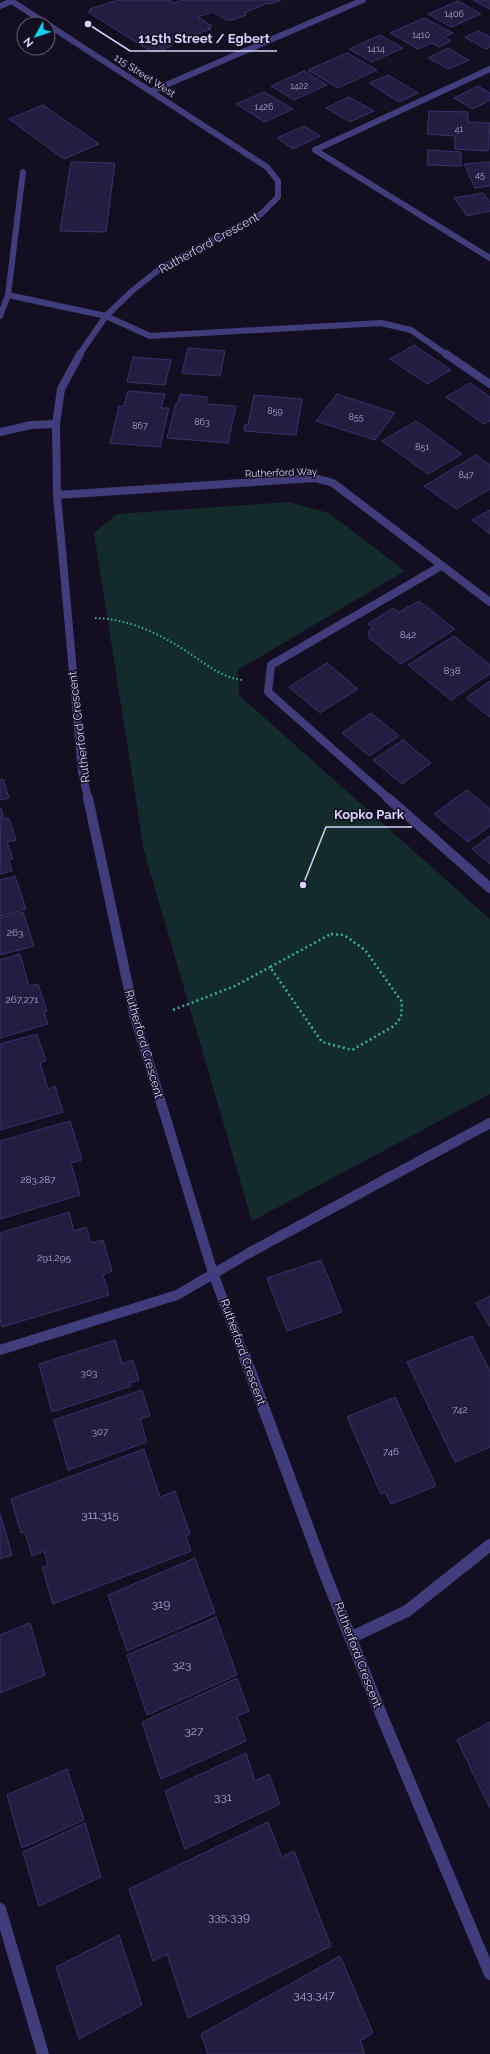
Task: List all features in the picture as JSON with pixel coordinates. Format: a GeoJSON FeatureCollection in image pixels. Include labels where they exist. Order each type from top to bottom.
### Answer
{"type":"FeatureCollection","features":[{"type":"Feature","properties":{"kind":"street"},"geometry":{"type":"LineString","coordinates":[[152,91],[364,0]]}},
{"type":"Feature","properties":{"kind":"street"},"geometry":{"type":"LineString","coordinates":[[0,6],[11,1]]}},
{"type":"Feature","properties":{"kind":"street","name":"115 Street West"},"geometry":{"type":"LineString","coordinates":[[11,1],[267,167]]}},
{"type":"Feature","properties":{"kind":"street"},"geometry":{"type":"LineString","coordinates":[[490,69],[314,150],[490,258]]}},
{"type":"Feature","properties":{"kind":"street","name":"Rutherford Crescent"},"geometry":{"type":"LineString","coordinates":[[267,167],[278,181],[278,197],[261,214],[161,268],[132,291],[106,316],[80,353],[62,389],[56,424],[57,495],[82,772],[134,1014],[213,1273],[325,1574],[352,1637],[381,1714],[490,1974]]}},
{"type":"Feature","properties":{"kind":"street"},"geometry":{"type":"LineString","coordinates":[[0,316],[8,295],[23,172]]}},
{"type":"Feature","properties":{"kind":"street"},"geometry":{"type":"LineString","coordinates":[[8,295],[106,316],[150,336],[381,323],[411,330],[490,384]]}},
{"type":"Feature","properties":{"kind":"street"},"geometry":{"type":"LineString","coordinates":[[0,432],[31,425],[56,424]]}},
{"type":"Feature","properties":{"kind":"street","name":"Rutherford Way"},"geometry":{"type":"LineString","coordinates":[[57,495],[315,478],[332,483],[490,602]]}},
{"type":"Feature","properties":{"kind":"street"},"geometry":{"type":"LineString","coordinates":[[441,566],[270,665],[268,692],[490,888]]}},
{"type":"Feature","properties":{"kind":"street"},"geometry":{"type":"LineString","coordinates":[[0,1350],[177,1295],[213,1273],[490,1123]]}},
{"type":"Feature","properties":{"kind":"street"},"geometry":{"type":"LineString","coordinates":[[352,1637],[407,1612],[490,1545]]}},
{"type":"Feature","properties":{"kind":"street"},"geometry":{"type":"LineString","coordinates":[[0,1909],[42,2054]]}},
{"type":"Feature","properties":{"kind":"path"},"geometry":{"type":"LineString","coordinates":[[95,618],[104,618],[139,626],[170,640],[216,671],[237,680],[269,680]]}},
{"type":"Feature","properties":{"kind":"path"},"geometry":{"type":"LineString","coordinates":[[174,1010],[235,986],[270,967],[331,934],[344,935],[365,950],[402,1002],[401,1017],[394,1026],[352,1050],[322,1042],[270,967]]}},
{"type":"Feature","properties":{"kind":"green space"},"geometry":{"type":"Polygon","coordinates":[[[288,502],[329,513],[405,571],[238,670],[239,695],[490,919],[490,1094],[252,1221],[144,851],[94,533],[117,514],[288,502]]]}},
{"type":"Feature","properties":{"kind":"building"},"geometry":{"type":"Polygon","coordinates":[[[118,0],[168,0],[174,3],[182,0],[281,0],[271,4],[268,3],[244,13],[246,15],[232,20],[227,20],[212,12],[198,17],[212,26],[208,28],[211,29],[169,44],[172,46],[157,52],[152,52],[88,12],[92,10],[90,9],[118,0]]]}},
{"type":"Feature","properties":{"kind":"building"},"geometry":{"type":"Polygon","coordinates":[[[473,0],[490,0],[490,9],[473,0]]]}},
{"type":"Feature","properties":{"kind":"building"},"geometry":{"type":"Polygon","coordinates":[[[458,1],[481,14],[451,27],[428,14],[458,1]]]}},
{"type":"Feature","properties":{"kind":"building"},"geometry":{"type":"Polygon","coordinates":[[[424,18],[453,33],[444,37],[451,41],[439,47],[432,43],[418,49],[390,33],[424,18]]]}},
{"type":"Feature","properties":{"kind":"building"},"geometry":{"type":"Polygon","coordinates":[[[479,31],[490,37],[490,47],[486,49],[465,37],[479,31]]]}},
{"type":"Feature","properties":{"kind":"building"},"geometry":{"type":"Polygon","coordinates":[[[380,35],[403,48],[372,62],[349,49],[380,35]]]}},
{"type":"Feature","properties":{"kind":"building"},"geometry":{"type":"Polygon","coordinates":[[[448,48],[469,60],[449,69],[428,58],[448,48]]]}},
{"type":"Feature","properties":{"kind":"building"},"geometry":{"type":"Polygon","coordinates":[[[347,53],[377,70],[338,88],[308,70],[347,53]]]}},
{"type":"Feature","properties":{"kind":"building"},"geometry":{"type":"Polygon","coordinates":[[[304,71],[327,85],[294,100],[271,86],[304,71]]]}},
{"type":"Feature","properties":{"kind":"building"},"geometry":{"type":"Polygon","coordinates":[[[388,75],[418,93],[399,102],[369,83],[388,75]]]}},
{"type":"Feature","properties":{"kind":"building"},"geometry":{"type":"Polygon","coordinates":[[[478,86],[490,93],[490,100],[473,109],[454,98],[478,86]]]}},
{"type":"Feature","properties":{"kind":"building"},"geometry":{"type":"Polygon","coordinates":[[[264,92],[293,109],[265,122],[236,104],[264,92]]]}},
{"type":"Feature","properties":{"kind":"building"},"geometry":{"type":"Polygon","coordinates":[[[349,97],[374,111],[350,122],[326,108],[349,97]]]}},
{"type":"Feature","properties":{"kind":"building"},"geometry":{"type":"Polygon","coordinates":[[[43,105],[99,144],[64,159],[9,119],[43,105]]]}},
{"type":"Feature","properties":{"kind":"building"},"geometry":{"type":"Polygon","coordinates":[[[429,111],[468,112],[468,122],[490,123],[488,151],[455,149],[455,136],[427,134],[429,111]]]}},
{"type":"Feature","properties":{"kind":"building"},"geometry":{"type":"Polygon","coordinates":[[[304,126],[320,136],[293,149],[277,138],[304,126]]]}},
{"type":"Feature","properties":{"kind":"building"},"geometry":{"type":"Polygon","coordinates":[[[428,150],[461,152],[461,166],[427,165],[428,150]]]}},
{"type":"Feature","properties":{"kind":"building"},"geometry":{"type":"Polygon","coordinates":[[[71,162],[115,163],[106,232],[60,231],[71,162]]]}},
{"type":"Feature","properties":{"kind":"building"},"geometry":{"type":"Polygon","coordinates":[[[490,162],[490,186],[475,188],[464,164],[490,162]]]}},
{"type":"Feature","properties":{"kind":"building"},"geometry":{"type":"Polygon","coordinates":[[[483,193],[490,202],[490,211],[467,216],[454,198],[483,193]]]}},
{"type":"Feature","properties":{"kind":"building"},"geometry":{"type":"Polygon","coordinates":[[[414,345],[451,370],[427,384],[390,359],[414,345]]]}},
{"type":"Feature","properties":{"kind":"building"},"geometry":{"type":"Polygon","coordinates":[[[188,348],[225,351],[220,376],[182,373],[188,348]]]}},
{"type":"Feature","properties":{"kind":"building"},"geometry":{"type":"Polygon","coordinates":[[[133,357],[171,360],[165,385],[127,382],[133,357]]]}},
{"type":"Feature","properties":{"kind":"building"},"geometry":{"type":"Polygon","coordinates":[[[470,383],[490,397],[490,421],[484,424],[446,397],[470,383]]]}},
{"type":"Feature","properties":{"kind":"building"},"geometry":{"type":"Polygon","coordinates":[[[128,391],[165,394],[161,408],[169,408],[160,447],[110,443],[119,406],[124,406],[128,391]]]}},
{"type":"Feature","properties":{"kind":"building"},"geometry":{"type":"Polygon","coordinates":[[[180,394],[207,397],[206,404],[236,406],[228,443],[167,438],[176,403],[178,403],[180,394]]]}},
{"type":"Feature","properties":{"kind":"building"},"geometry":{"type":"Polygon","coordinates":[[[337,394],[395,413],[375,440],[316,421],[337,394]]]}},
{"type":"Feature","properties":{"kind":"building"},"geometry":{"type":"Polygon","coordinates":[[[254,395],[302,399],[296,435],[244,431],[245,424],[248,425],[254,395]]]}},
{"type":"Feature","properties":{"kind":"building"},"geometry":{"type":"Polygon","coordinates":[[[416,421],[462,454],[428,474],[382,441],[416,421]]]}},
{"type":"Feature","properties":{"kind":"building"},"geometry":{"type":"Polygon","coordinates":[[[476,455],[490,465],[490,489],[456,509],[424,486],[476,455]]]}},
{"type":"Feature","properties":{"kind":"building"},"geometry":{"type":"Polygon","coordinates":[[[490,510],[490,534],[472,520],[490,510]]]}},
{"type":"Feature","properties":{"kind":"building"},"geometry":{"type":"Polygon","coordinates":[[[419,601],[455,629],[401,664],[369,638],[369,630],[373,628],[368,624],[393,608],[399,612],[419,601]]]}},
{"type":"Feature","properties":{"kind":"building"},"geometry":{"type":"Polygon","coordinates":[[[454,636],[490,665],[490,674],[451,700],[408,665],[454,636]]]}},
{"type":"Feature","properties":{"kind":"building"},"geometry":{"type":"Polygon","coordinates":[[[327,663],[358,689],[320,713],[289,687],[327,663]]]}},
{"type":"Feature","properties":{"kind":"building"},"geometry":{"type":"Polygon","coordinates":[[[490,681],[490,717],[466,698],[490,681]]]}},
{"type":"Feature","properties":{"kind":"building"},"geometry":{"type":"Polygon","coordinates":[[[371,713],[399,736],[369,756],[342,733],[371,713]]]}},
{"type":"Feature","properties":{"kind":"building"},"geometry":{"type":"Polygon","coordinates":[[[403,740],[431,763],[402,784],[373,760],[403,740]]]}},
{"type":"Feature","properties":{"kind":"building"},"geometry":{"type":"Polygon","coordinates":[[[3,779],[9,798],[0,800],[0,780],[3,779]]]}},
{"type":"Feature","properties":{"kind":"building"},"geometry":{"type":"Polygon","coordinates":[[[467,790],[490,809],[490,826],[468,842],[434,814],[467,790]]]}},
{"type":"Feature","properties":{"kind":"building"},"geometry":{"type":"Polygon","coordinates":[[[1,808],[4,819],[9,818],[16,840],[7,842],[13,859],[9,860],[12,871],[0,874],[1,808]]]}},
{"type":"Feature","properties":{"kind":"building"},"geometry":{"type":"Polygon","coordinates":[[[490,836],[490,864],[472,849],[490,836]]]}},
{"type":"Feature","properties":{"kind":"building"},"geometry":{"type":"Polygon","coordinates":[[[15,876],[26,909],[0,916],[0,880],[15,876]]]}},
{"type":"Feature","properties":{"kind":"building"},"geometry":{"type":"Polygon","coordinates":[[[23,912],[34,946],[0,955],[0,918],[23,912]]]}},
{"type":"Feature","properties":{"kind":"building"},"geometry":{"type":"Polygon","coordinates":[[[20,954],[29,986],[38,984],[47,1011],[44,1012],[48,1024],[0,1038],[0,960],[20,954]]]}},
{"type":"Feature","properties":{"kind":"building"},"geometry":{"type":"Polygon","coordinates":[[[37,1034],[46,1061],[40,1063],[48,1089],[55,1086],[63,1112],[0,1130],[0,1044],[37,1034]]]}},
{"type":"Feature","properties":{"kind":"building"},"geometry":{"type":"Polygon","coordinates":[[[70,1121],[82,1160],[71,1163],[80,1195],[0,1219],[0,1141],[70,1121]]]}},
{"type":"Feature","properties":{"kind":"building"},"geometry":{"type":"Polygon","coordinates":[[[69,1212],[74,1231],[86,1227],[91,1243],[103,1240],[112,1271],[103,1275],[109,1295],[2,1327],[0,1319],[0,1233],[69,1212]]]}},
{"type":"Feature","properties":{"kind":"building"},"geometry":{"type":"Polygon","coordinates":[[[321,1260],[342,1312],[287,1331],[267,1278],[321,1260]]]}},
{"type":"Feature","properties":{"kind":"building"},"geometry":{"type":"Polygon","coordinates":[[[490,1296],[490,1327],[476,1303],[490,1296]]]}},
{"type":"Feature","properties":{"kind":"building"},"geometry":{"type":"Polygon","coordinates":[[[472,1336],[490,1371],[490,1447],[455,1462],[407,1362],[472,1336]]]}},
{"type":"Feature","properties":{"kind":"building"},"geometry":{"type":"Polygon","coordinates":[[[115,1340],[122,1364],[133,1360],[139,1380],[130,1383],[131,1386],[52,1412],[39,1364],[115,1340]]]}},
{"type":"Feature","properties":{"kind":"building"},"geometry":{"type":"Polygon","coordinates":[[[142,1390],[150,1416],[140,1419],[147,1442],[68,1470],[54,1420],[142,1390]]]}},
{"type":"Feature","properties":{"kind":"building"},"geometry":{"type":"Polygon","coordinates":[[[395,1397],[436,1486],[391,1504],[385,1492],[381,1494],[347,1417],[395,1397]]]}},
{"type":"Feature","properties":{"kind":"building"},"geometry":{"type":"Polygon","coordinates":[[[144,1449],[160,1497],[175,1491],[190,1534],[186,1536],[191,1551],[53,1604],[42,1567],[48,1566],[44,1551],[32,1556],[25,1532],[21,1533],[11,1499],[144,1449]]]}},
{"type":"Feature","properties":{"kind":"building"},"geometry":{"type":"Polygon","coordinates":[[[0,1513],[12,1555],[0,1559],[0,1513]]]}},
{"type":"Feature","properties":{"kind":"building"},"geometry":{"type":"Polygon","coordinates":[[[195,1558],[215,1613],[127,1651],[108,1595],[195,1558]]]}},
{"type":"Feature","properties":{"kind":"building"},"geometry":{"type":"Polygon","coordinates":[[[216,1617],[237,1675],[147,1715],[127,1655],[216,1617]]]}},
{"type":"Feature","properties":{"kind":"building"},"geometry":{"type":"Polygon","coordinates":[[[30,1623],[45,1675],[0,1693],[0,1635],[30,1623]]]}},
{"type":"Feature","properties":{"kind":"building"},"geometry":{"type":"Polygon","coordinates":[[[237,1678],[249,1711],[237,1716],[246,1741],[161,1779],[142,1722],[237,1678]]]}},
{"type":"Feature","properties":{"kind":"building"},"geometry":{"type":"Polygon","coordinates":[[[490,1722],[490,1808],[457,1740],[490,1722]]]}},
{"type":"Feature","properties":{"kind":"building"},"geometry":{"type":"Polygon","coordinates":[[[246,1753],[255,1781],[269,1774],[280,1804],[185,1849],[165,1791],[246,1753]]]}},
{"type":"Feature","properties":{"kind":"building"},"geometry":{"type":"Polygon","coordinates":[[[67,1769],[84,1820],[22,1848],[7,1795],[67,1769]]]}},
{"type":"Feature","properties":{"kind":"building"},"geometry":{"type":"Polygon","coordinates":[[[268,1822],[282,1857],[294,1851],[331,1946],[188,2018],[167,1954],[153,1961],[129,1889],[268,1822]]]}},
{"type":"Feature","properties":{"kind":"building"},"geometry":{"type":"Polygon","coordinates":[[[85,1823],[101,1877],[39,1906],[23,1852],[85,1823]]]}},
{"type":"Feature","properties":{"kind":"building"},"geometry":{"type":"Polygon","coordinates":[[[119,1935],[142,2005],[79,2039],[56,1967],[119,1935]]]}},
{"type":"Feature","properties":{"kind":"building"},"geometry":{"type":"Polygon","coordinates":[[[340,1956],[373,2033],[360,2041],[365,2054],[208,2054],[201,2034],[340,1956]]]}},
{"type":"Feature","properties":{"kind":"place","name":"115th Street / Egbert"},"geometry":{"type":"Point","coordinates":[88,24]}},
{"type":"Feature","properties":{"kind":"place","name":"Kopko Park"},"geometry":{"type":"Point","coordinates":[303,885]}}]}
